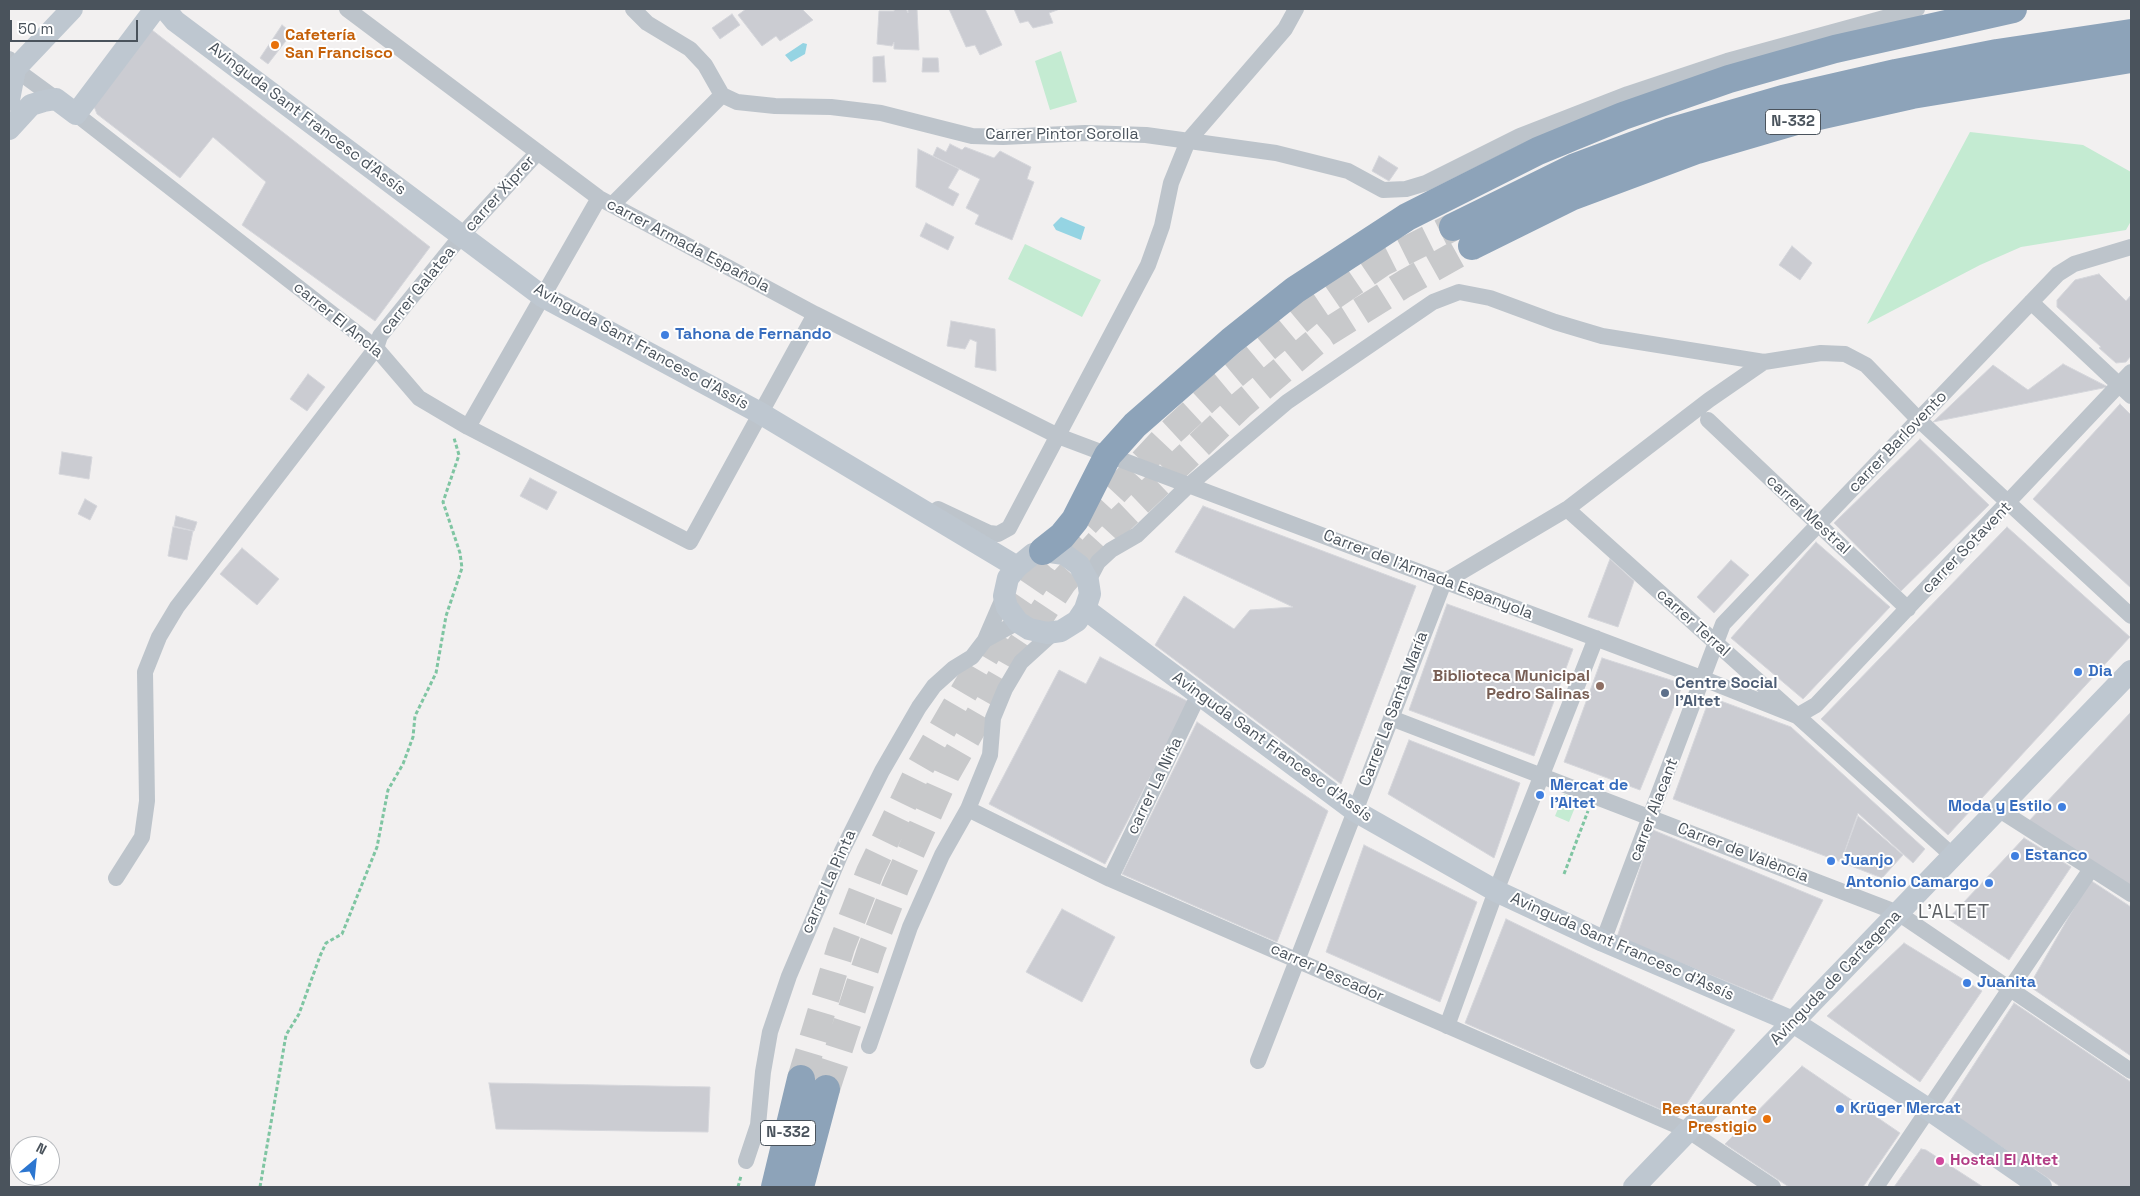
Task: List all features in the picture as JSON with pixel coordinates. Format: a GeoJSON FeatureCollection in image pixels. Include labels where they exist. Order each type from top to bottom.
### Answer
{"type":"FeatureCollection","features":[{"type":"Feature","properties":{"kind":"highway"},"geometry":{"type":"LineString","coordinates":[[1043,551],[1062,536],[1075,520],[1108,455],[1135,425],[1295,290],[1407,217],[1461,188],[1538,151],[1606,123],[1729,80],[1835,49],[2013,9]]}},
{"type":"Feature","properties":{"kind":"highway","name":"N-332"},"geometry":{"type":"LineString","coordinates":[[1453,227],[1575,167],[1669,132],[1773,102],[1896,73],[1988,55],[2131,33]]}},
{"type":"Feature","properties":{"kind":"highway","name":"N-332"},"geometry":{"type":"LineString","coordinates":[[1472,246],[1579,194],[1698,150],[1787,124],[1912,95],[2131,59]]}},
{"type":"Feature","properties":{"kind":"highway","name":"N-332"},"geometry":{"type":"LineString","coordinates":[[775,1187],[800,1079]]}},
{"type":"Feature","properties":{"kind":"highway","name":"N-332"},"geometry":{"type":"LineString","coordinates":[[800,1187],[826,1089]]}},
{"type":"Feature","properties":{"kind":"main road"},"geometry":{"type":"LineString","coordinates":[[9,100],[12,64],[72,9]]}},
{"type":"Feature","properties":{"kind":"main road"},"geometry":{"type":"LineString","coordinates":[[76,114],[155,9]]}},
{"type":"Feature","properties":{"kind":"main road","name":"Avinguda Sant Francesc d'Assís"},"geometry":{"type":"LineString","coordinates":[[165,9],[175,21],[542,296],[760,413],[1017,567]]}},
{"type":"Feature","properties":{"kind":"main road"},"geometry":{"type":"LineString","coordinates":[[9,129],[31,105],[56,99]]}},
{"type":"Feature","properties":{"kind":"main road","name":"carrer El Ancla"},"geometry":{"type":"LineString","coordinates":[[56,99],[76,114]]}},
{"type":"Feature","properties":{"kind":"main road"},"geometry":{"type":"LineString","coordinates":[[1043,551],[1064,554],[1079,566],[1088,581],[1090,594],[1085,610],[1070,626],[1054,632],[1040,633],[1018,622],[1007,607],[1004,596],[1008,578],[1017,567],[1033,554],[1043,551]]}},
{"type":"Feature","properties":{"kind":"main road","name":"Avinguda Sant Francesc d’Assís"},"geometry":{"type":"LineString","coordinates":[[1085,610],[1355,811],[1496,892],[1603,941],[1793,1022],[1928,1109],[2041,1187]]}},
{"type":"Feature","properties":{"kind":"main road","name":"Avinguda de Cartagena"},"geometry":{"type":"LineString","coordinates":[[1640,1182],[1998,809],[2129,678]]}},
{"type":"Feature","properties":{"kind":"street","name":"carrer Armada Española"},"geometry":{"type":"LineString","coordinates":[[347,9],[605,202],[815,314],[1058,436]]}},
{"type":"Feature","properties":{"kind":"street"},"geometry":{"type":"LineString","coordinates":[[468,427],[542,296],[605,202],[722,95],[706,65],[690,49],[647,23],[633,9]]}},
{"type":"Feature","properties":{"kind":"street"},"geometry":{"type":"LineString","coordinates":[[879,483],[989,533],[998,534],[1009,528],[1148,265],[1162,226],[1171,184],[1188,140],[1286,29],[1296,9]]}},
{"type":"Feature","properties":{"kind":"street","name":"Carrer Pintor Sorolla"},"geometry":{"type":"LineString","coordinates":[[722,95],[737,102],[774,106],[831,107],[881,113],[972,136],[1003,137],[1086,132],[1146,135],[1188,140],[1276,153],[1348,171],[1383,190],[1406,189],[1426,183],[1520,136],[1628,94],[1727,61],[1917,9]]}},
{"type":"Feature","properties":{"kind":"street","name":"carrer El Ancla"},"geometry":{"type":"LineString","coordinates":[[12,64],[56,99]]}},
{"type":"Feature","properties":{"kind":"street","name":"carrer El Ancla"},"geometry":{"type":"LineString","coordinates":[[76,114],[376,348],[419,398],[468,427],[690,542],[760,413]]}},
{"type":"Feature","properties":{"kind":"street","name":"carrer Xiprer"},"geometry":{"type":"LineString","coordinates":[[462,235],[538,152]]}},
{"type":"Feature","properties":{"kind":"street","name":"carrer Galatea"},"geometry":{"type":"LineString","coordinates":[[116,878],[142,837],[147,801],[145,672],[159,637],[177,607],[376,348],[380,336],[462,235]]}},
{"type":"Feature","properties":{"kind":"street","name":"carrer Barlovento"},"geometry":{"type":"LineString","coordinates":[[1704,679],[1723,624],[2058,274],[2074,264],[2131,247]]}},
{"type":"Feature","properties":{"kind":"street"},"geometry":{"type":"LineString","coordinates":[[1088,581],[1098,562],[1110,550],[1138,535],[1189,485],[1287,402],[1433,302],[1459,292],[1490,298],[1555,322],[1602,336],[1764,362],[1821,353],[1845,354],[1866,365],[1918,420],[2131,616]]}},
{"type":"Feature","properties":{"kind":"street"},"geometry":{"type":"LineString","coordinates":[[2031,302],[2126,390]]}},
{"type":"Feature","properties":{"kind":"street"},"geometry":{"type":"LineString","coordinates":[[760,413],[815,314]]}},
{"type":"Feature","properties":{"kind":"street"},"geometry":{"type":"LineString","coordinates":[[1444,582],[1567,510],[1709,400],[1764,362]]}},
{"type":"Feature","properties":{"kind":"street","name":"carrer Sotavent"},"geometry":{"type":"LineString","coordinates":[[1797,716],[1816,705],[2009,504],[2126,390],[2131,372]]}},
{"type":"Feature","properties":{"kind":"street","name":"carrer Mestral"},"geometry":{"type":"LineString","coordinates":[[1708,420],[1908,609]]}},
{"type":"Feature","properties":{"kind":"street","name":"Carrer de l'Armada Espanyola"},"geometry":{"type":"LineString","coordinates":[[1058,436],[1596,638],[1797,716]]}},
{"type":"Feature","properties":{"kind":"street","name":"carrer Terral"},"geometry":{"type":"LineString","coordinates":[[1567,510],[1953,856]]}},
{"type":"Feature","properties":{"kind":"street","name":"Carrer La Santa María"},"geometry":{"type":"LineString","coordinates":[[1258,1061],[1444,582]]}},
{"type":"Feature","properties":{"kind":"street","name":"carrer La Pinta"},"geometry":{"type":"LineString","coordinates":[[746,1161],[758,1125],[763,1072],[770,1032],[789,976],[842,851],[882,771],[920,707],[934,686],[954,668],[972,657],[985,640],[1004,596]]}},
{"type":"Feature","properties":{"kind":"street","name":"carrer La Pinta"},"geometry":{"type":"LineString","coordinates":[[985,640],[1018,622]]}},
{"type":"Feature","properties":{"kind":"street"},"geometry":{"type":"LineString","coordinates":[[869,1046],[910,928],[942,855],[968,809],[990,755],[993,718],[1005,689],[1022,662],[1054,632]]}},
{"type":"Feature","properties":{"kind":"street"},"geometry":{"type":"LineString","coordinates":[[1446,1026],[1496,892],[1543,777],[1596,638]]}},
{"type":"Feature","properties":{"kind":"street","name":"carrer Alacant"},"geometry":{"type":"LineString","coordinates":[[1603,941],[1704,679]]}},
{"type":"Feature","properties":{"kind":"street","name":"carrer La Niña"},"geometry":{"type":"LineString","coordinates":[[1110,879],[1199,694]]}},
{"type":"Feature","properties":{"kind":"street","name":"Carrer de València"},"geometry":{"type":"LineString","coordinates":[[1391,718],[1898,913],[2131,1071]]}},
{"type":"Feature","properties":{"kind":"street","name":"carrer Pescador"},"geometry":{"type":"LineString","coordinates":[[968,809],[1110,879],[1689,1130],[1773,1187]]}},
{"type":"Feature","properties":{"kind":"street"},"geometry":{"type":"LineString","coordinates":[[1998,809],[2131,894]]}},
{"type":"Feature","properties":{"kind":"street"},"geometry":{"type":"LineString","coordinates":[[1876,1187],[2091,868]]}},
{"type":"Feature","properties":{"kind":"path"},"geometry":{"type":"LineString","coordinates":[[260,1187],[286,1035],[300,1014],[326,944],[342,934],[377,848],[388,790],[403,764],[413,737],[415,716],[436,673],[446,616],[462,568],[460,554],[444,502],[459,455],[448,415]]}},
{"type":"Feature","properties":{"kind":"path"},"geometry":{"type":"LineString","coordinates":[[1564,874],[1593,796]]}},
{"type":"Feature","properties":{"kind":"green space"},"geometry":{"type":"Polygon","coordinates":[[[1061,51],[1077,102],[1050,110],[1035,61],[1061,51]]]}},
{"type":"Feature","properties":{"kind":"green space"},"geometry":{"type":"Polygon","coordinates":[[[1970,132],[2083,145],[2131,172],[2131,221],[2126,230],[2021,247],[1980,265],[1867,324],[1970,132]]]}},
{"type":"Feature","properties":{"kind":"green space"},"geometry":{"type":"Polygon","coordinates":[[[1025,244],[1101,280],[1082,317],[1008,279],[1025,244]]]}},
{"type":"Feature","properties":{"kind":"green space"},"geometry":{"type":"Polygon","coordinates":[[[1564,794],[1578,800],[1569,822],[1555,816],[1564,794]]]}},
{"type":"Feature","properties":{"kind":"water"},"geometry":{"type":"Polygon","coordinates":[[[803,43],[807,44],[805,54],[791,62],[785,55],[803,43]]]}},
{"type":"Feature","properties":{"kind":"water"},"geometry":{"type":"Polygon","coordinates":[[[1061,217],[1085,227],[1081,240],[1056,230],[1053,225],[1061,217]]]}},
{"type":"Feature","properties":{"kind":"building"},"geometry":{"type":"Polygon","coordinates":[[[746,9],[802,9],[813,20],[780,41],[776,36],[762,46],[738,15],[746,9]]]}},
{"type":"Feature","properties":{"kind":"building"},"geometry":{"type":"Polygon","coordinates":[[[895,9],[906,9],[908,13],[908,9],[917,9],[919,50],[894,49],[894,42],[892,46],[877,44],[879,11],[894,11],[895,9]]]}},
{"type":"Feature","properties":{"kind":"building"},"geometry":{"type":"Polygon","coordinates":[[[949,9],[985,9],[1002,45],[980,55],[975,45],[966,47],[949,9]]]}},
{"type":"Feature","properties":{"kind":"building"},"geometry":{"type":"Polygon","coordinates":[[[1014,9],[1060,9],[1049,13],[1053,23],[1033,28],[1028,21],[1020,23],[1014,9]]]}},
{"type":"Feature","properties":{"kind":"building"},"geometry":{"type":"Polygon","coordinates":[[[732,14],[740,25],[720,39],[712,28],[732,14]]]}},
{"type":"Feature","properties":{"kind":"building","name":"Cafetería San Francisco"},"geometry":{"type":"Polygon","coordinates":[[[282,25],[292,33],[268,64],[260,58],[282,25]]]}},
{"type":"Feature","properties":{"kind":"building"},"geometry":{"type":"Polygon","coordinates":[[[152,30],[430,247],[375,321],[242,225],[266,182],[213,137],[180,178],[97,114],[93,104],[152,30]]]}},
{"type":"Feature","properties":{"kind":"building"},"geometry":{"type":"Polygon","coordinates":[[[884,56],[886,82],[873,82],[873,57],[884,56]]]}},
{"type":"Feature","properties":{"kind":"building"},"geometry":{"type":"Polygon","coordinates":[[[923,58],[938,58],[939,72],[922,72],[923,58]]]}},
{"type":"Feature","properties":{"kind":"building"},"geometry":{"type":"Polygon","coordinates":[[[950,144],[962,150],[965,147],[994,158],[1000,151],[1031,167],[1027,179],[1034,182],[1012,240],[975,224],[979,215],[966,208],[980,179],[933,156],[937,147],[946,152],[950,144]]]}},
{"type":"Feature","properties":{"kind":"building"},"geometry":{"type":"Polygon","coordinates":[[[918,149],[959,169],[948,188],[959,194],[953,206],[916,187],[918,149]]]}},
{"type":"Feature","properties":{"kind":"building"},"geometry":{"type":"Polygon","coordinates":[[[1379,156],[1398,168],[1389,181],[1372,171],[1379,156]]]}},
{"type":"Feature","properties":{"kind":"building"},"geometry":{"type":"Polygon","coordinates":[[[926,223],[954,237],[948,250],[920,236],[926,223]]]}},
{"type":"Feature","properties":{"kind":"building"},"geometry":{"type":"Polygon","coordinates":[[[1792,246],[1812,263],[1800,280],[1779,265],[1792,246]]]}},
{"type":"Feature","properties":{"kind":"building"},"geometry":{"type":"Polygon","coordinates":[[[2099,274],[2126,301],[2131,295],[2131,356],[2126,362],[2116,363],[2057,307],[2057,300],[2075,280],[2099,274]]]}},
{"type":"Feature","properties":{"kind":"building"},"geometry":{"type":"Polygon","coordinates":[[[951,321],[995,329],[996,371],[975,367],[977,342],[970,339],[965,349],[947,346],[951,321]]]}},
{"type":"Feature","properties":{"kind":"building"},"geometry":{"type":"Polygon","coordinates":[[[2063,364],[2108,387],[1933,422],[1993,365],[2028,390],[2063,364]]]}},
{"type":"Feature","properties":{"kind":"building"},"geometry":{"type":"Polygon","coordinates":[[[308,374],[325,387],[307,411],[290,399],[308,374]]]}},
{"type":"Feature","properties":{"kind":"building"},"geometry":{"type":"Polygon","coordinates":[[[2120,404],[2131,415],[2131,588],[2033,499],[2120,404]]]}},
{"type":"Feature","properties":{"kind":"building"},"geometry":{"type":"Polygon","coordinates":[[[1920,439],[1989,505],[1901,591],[1834,523],[1920,439]]]}},
{"type":"Feature","properties":{"kind":"building"},"geometry":{"type":"Polygon","coordinates":[[[62,452],[92,457],[89,479],[59,474],[62,452]]]}},
{"type":"Feature","properties":{"kind":"building"},"geometry":{"type":"Polygon","coordinates":[[[530,478],[557,492],[547,510],[520,496],[530,478]]]}},
{"type":"Feature","properties":{"kind":"building"},"geometry":{"type":"Polygon","coordinates":[[[85,499],[97,506],[90,520],[78,514],[85,499]]]}},
{"type":"Feature","properties":{"kind":"building"},"geometry":{"type":"Polygon","coordinates":[[[1203,506],[1416,586],[1341,784],[1155,645],[1184,596],[1234,629],[1250,610],[1293,607],[1175,552],[1203,506]]]}},
{"type":"Feature","properties":{"kind":"building"},"geometry":{"type":"Polygon","coordinates":[[[176,516],[197,522],[194,531],[174,526],[176,516]]]}},
{"type":"Feature","properties":{"kind":"building"},"geometry":{"type":"Polygon","coordinates":[[[173,527],[193,531],[187,560],[168,556],[173,527]]]}},
{"type":"Feature","properties":{"kind":"building"},"geometry":{"type":"Polygon","coordinates":[[[2007,527],[2130,637],[1948,835],[1821,719],[2007,527]]]}},
{"type":"Feature","properties":{"kind":"building"},"geometry":{"type":"Polygon","coordinates":[[[1816,542],[1890,607],[1803,699],[1731,638],[1816,542]]]}},
{"type":"Feature","properties":{"kind":"building"},"geometry":{"type":"Polygon","coordinates":[[[242,548],[279,579],[257,605],[220,574],[242,548]]]}},
{"type":"Feature","properties":{"kind":"building"},"geometry":{"type":"Polygon","coordinates":[[[1610,559],[1634,581],[1618,627],[1588,617],[1610,559]]]}},
{"type":"Feature","properties":{"kind":"building"},"geometry":{"type":"Polygon","coordinates":[[[1731,560],[1749,575],[1714,613],[1697,597],[1731,560]]]}},
{"type":"Feature","properties":{"kind":"building"},"geometry":{"type":"Polygon","coordinates":[[[1447,604],[1573,649],[1534,756],[1409,710],[1447,604]]]}},
{"type":"Feature","properties":{"kind":"building"},"geometry":{"type":"Polygon","coordinates":[[[1100,657],[1189,702],[1105,864],[989,804],[1059,670],[1086,684],[1100,657]]]}},
{"type":"Feature","properties":{"kind":"building"},"geometry":{"type":"Polygon","coordinates":[[[1602,658],[1683,684],[1640,790],[1564,762],[1602,658]]]}},
{"type":"Feature","properties":{"kind":"building"},"geometry":{"type":"Polygon","coordinates":[[[1710,697],[1791,727],[1925,849],[1913,863],[1858,813],[1841,862],[1673,799],[1710,697]]]}},
{"type":"Feature","properties":{"kind":"building"},"geometry":{"type":"Polygon","coordinates":[[[2131,713],[2131,887],[2028,822],[2131,713]]]}},
{"type":"Feature","properties":{"kind":"building"},"geometry":{"type":"Polygon","coordinates":[[[1197,722],[1328,811],[1277,942],[1122,874],[1197,722]]]}},
{"type":"Feature","properties":{"kind":"building"},"geometry":{"type":"Polygon","coordinates":[[[1409,740],[1520,783],[1494,858],[1388,794],[1409,740]]]}},
{"type":"Feature","properties":{"kind":"building"},"geometry":{"type":"Polygon","coordinates":[[[1858,816],[1903,855],[1882,878],[1841,862],[1858,816]]]}},
{"type":"Feature","properties":{"kind":"building"},"geometry":{"type":"Polygon","coordinates":[[[1653,830],[1823,900],[1772,1000],[1617,937],[1653,830]]]}},
{"type":"Feature","properties":{"kind":"building"},"geometry":{"type":"Polygon","coordinates":[[[2024,838],[2071,867],[2009,960],[1948,919],[2024,838]]]}},
{"type":"Feature","properties":{"kind":"building"},"geometry":{"type":"Polygon","coordinates":[[[1364,845],[1477,902],[1440,1002],[1326,952],[1364,845]]]}},
{"type":"Feature","properties":{"kind":"building"},"geometry":{"type":"Polygon","coordinates":[[[2090,880],[2131,907],[2131,1056],[2029,986],[2090,880]]]}},
{"type":"Feature","properties":{"kind":"building"},"geometry":{"type":"Polygon","coordinates":[[[1062,909],[1115,937],[1082,1002],[1026,972],[1062,909]]]}},
{"type":"Feature","properties":{"kind":"building"},"geometry":{"type":"Polygon","coordinates":[[[1506,919],[1735,1030],[1678,1117],[1465,1023],[1506,919]]]}},
{"type":"Feature","properties":{"kind":"building"},"geometry":{"type":"Polygon","coordinates":[[[1904,943],[1982,991],[1920,1082],[1827,1016],[1904,943]]]}},
{"type":"Feature","properties":{"kind":"building"},"geometry":{"type":"Polygon","coordinates":[[[2014,1003],[2131,1082],[2131,1187],[2061,1187],[1945,1109],[2014,1003]]]}},
{"type":"Feature","properties":{"kind":"building"},"geometry":{"type":"Polygon","coordinates":[[[1802,1066],[1900,1133],[1863,1187],[1789,1187],[1725,1144],[1802,1066]]]}},
{"type":"Feature","properties":{"kind":"building"},"geometry":{"type":"Polygon","coordinates":[[[489,1083],[710,1087],[708,1132],[496,1129],[489,1083]]]}},
{"type":"Feature","properties":{"kind":"building"},"geometry":{"type":"Polygon","coordinates":[[[1921,1149],[1926,1150],[1983,1187],[1894,1187],[1921,1149]]]}},
{"type":"Feature","properties":{"kind":"tunnel"},"geometry":{"type":"LineString","coordinates":[[801,1079],[841,947],[870,872],[921,766],[988,651],[1047,565],[1169,434],[1221,386],[1308,313],[1383,262],[1453,227]]}},
{"type":"Feature","properties":{"kind":"tunnel"},"geometry":{"type":"LineString","coordinates":[[826,1089],[871,950],[897,883],[946,774],[1011,660],[1063,582],[1112,528],[1241,405],[1326,333],[1404,284],[1472,246]]}},
{"type":"Feature","properties":{"kind":"place","name":"Cafetería San Francisco"},"geometry":{"type":"Point","coordinates":[275,45]}},
{"type":"Feature","properties":{"kind":"place","name":"Tahona de Fernando"},"geometry":{"type":"Point","coordinates":[665,335]}},
{"type":"Feature","properties":{"kind":"place","name":"Dia"},"geometry":{"type":"Point","coordinates":[2078,672]}},
{"type":"Feature","properties":{"kind":"place","name":"Biblioteca Municipal Pedro Salinas"},"geometry":{"type":"Point","coordinates":[1600,686]}},
{"type":"Feature","properties":{"kind":"place","name":"Centre Social l'Altet"},"geometry":{"type":"Point","coordinates":[1665,693]}},
{"type":"Feature","properties":{"kind":"place","name":"Mercat de l'Altet"},"geometry":{"type":"Point","coordinates":[1540,795]}},
{"type":"Feature","properties":{"kind":"place","name":"Moda y Estilo"},"geometry":{"type":"Point","coordinates":[2062,807]}},
{"type":"Feature","properties":{"kind":"place","name":"Estanco"},"geometry":{"type":"Point","coordinates":[2015,856]}},
{"type":"Feature","properties":{"kind":"place","name":"Juanjo"},"geometry":{"type":"Point","coordinates":[1831,861]}},
{"type":"Feature","properties":{"kind":"place","name":"Antonio Camargo"},"geometry":{"type":"Point","coordinates":[1989,883]}},
{"type":"Feature","properties":{"kind":"place","name":"Juanita"},"geometry":{"type":"Point","coordinates":[1967,983]}},
{"type":"Feature","properties":{"kind":"place","name":"Krüger Mercat"},"geometry":{"type":"Point","coordinates":[1840,1109]}},
{"type":"Feature","properties":{"kind":"place","name":"Restaurante Prestigio"},"geometry":{"type":"Point","coordinates":[1767,1119]}},
{"type":"Feature","properties":{"kind":"place","name":"Hostal El Altet"},"geometry":{"type":"Point","coordinates":[1940,1161]}},
{"type":"Feature","properties":{"kind":"district","name":"L'ALTET"},"geometry":{"type":"Point","coordinates":[1954,913]}}]}
